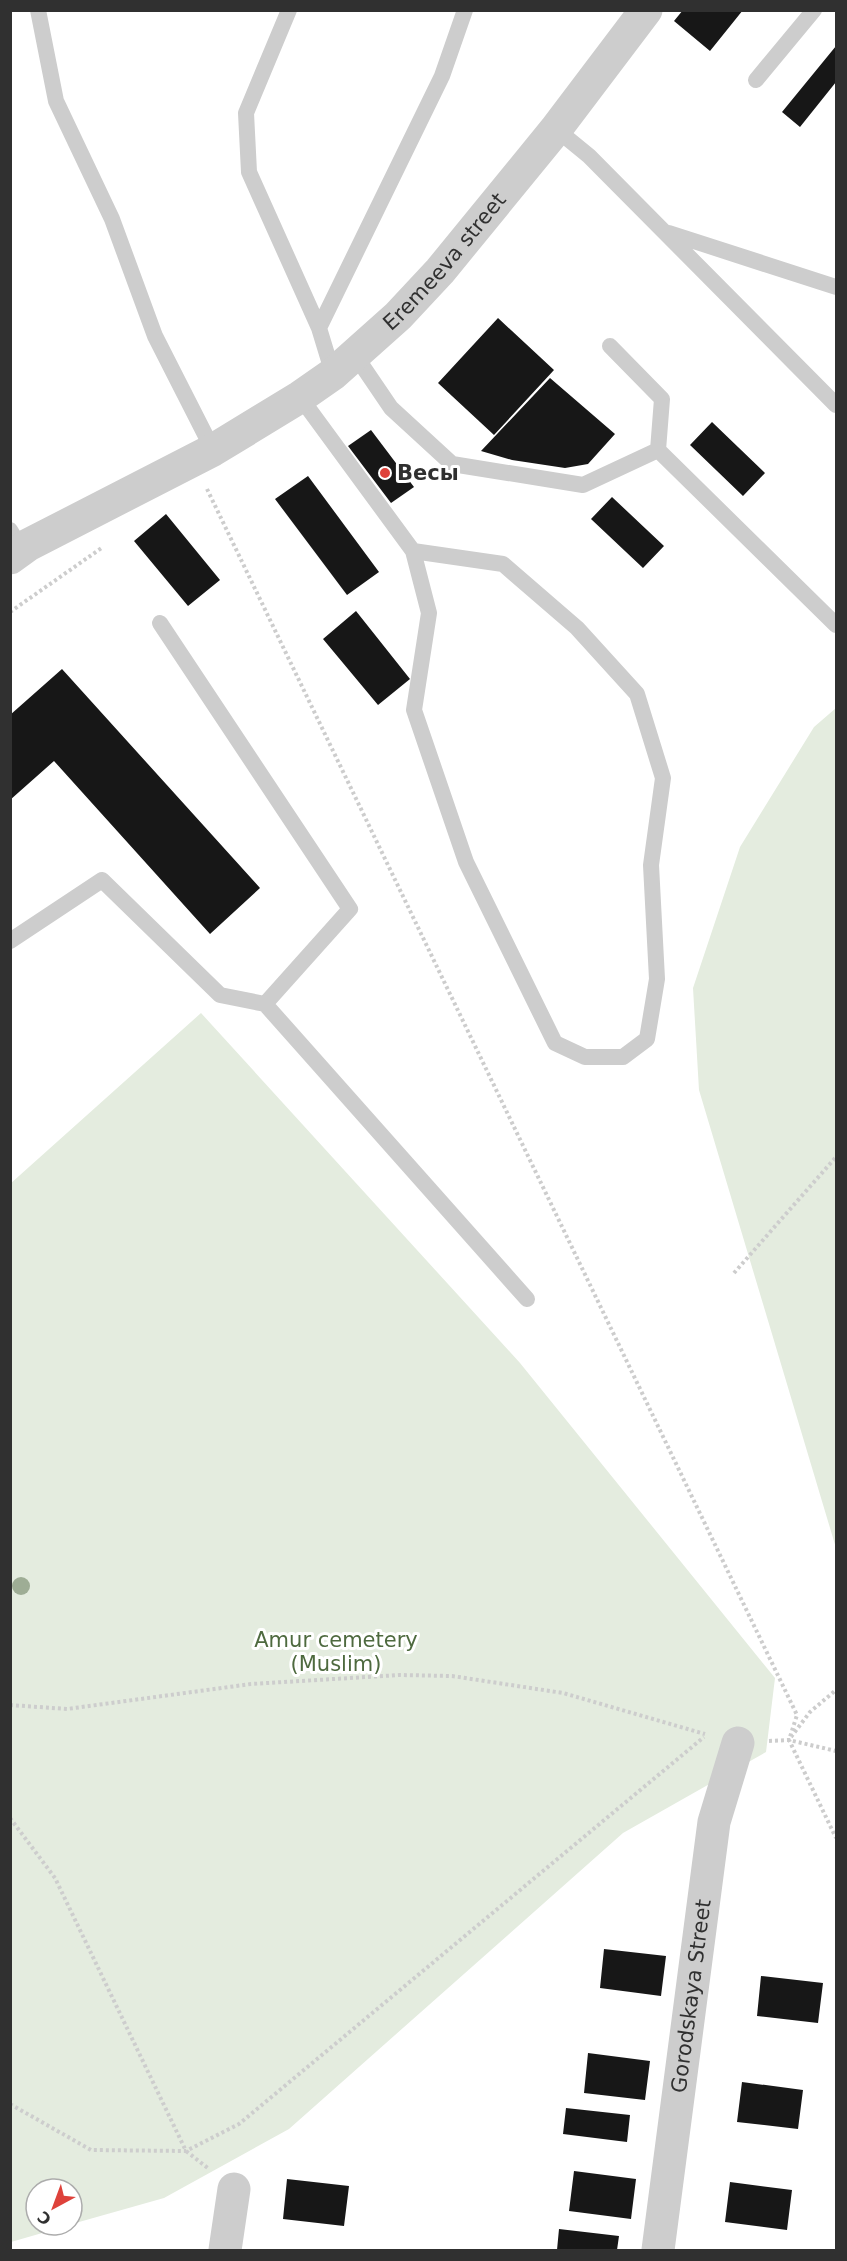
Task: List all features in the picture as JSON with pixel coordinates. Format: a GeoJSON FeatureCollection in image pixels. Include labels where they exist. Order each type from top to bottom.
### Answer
{"type":"FeatureCollection","features":[{"type":"Feature","properties":{"kind":"street","name":"Eremeeva street"},"geometry":{"type":"LineString","coordinates":[[213,450],[300,397],[344,365],[398,316],[440,271],[556,129],[646,10]]}},
{"type":"Feature","properties":{"kind":"street"},"geometry":{"type":"LineString","coordinates":[[14,541],[213,450]]}},
{"type":"Feature","properties":{"kind":"street","name":"Gorodskaya Street"},"geometry":{"type":"LineString","coordinates":[[658,2250],[714,1822],[738,1743]]}},
{"type":"Feature","properties":{"kind":"street"},"geometry":{"type":"LineString","coordinates":[[225,2250],[234,2189]]}},
{"type":"Feature","properties":{"kind":"lane"},"geometry":{"type":"LineString","coordinates":[[38,10],[56,101],[112,219],[155,336],[213,450]]}},
{"type":"Feature","properties":{"kind":"lane"},"geometry":{"type":"LineString","coordinates":[[289,10],[246,113],[249,172],[320,328],[344,365],[452,464],[582,485],[658,450]]}},
{"type":"Feature","properties":{"kind":"lane"},"geometry":{"type":"LineString","coordinates":[[320,328],[442,76],[465,10]]}},
{"type":"Feature","properties":{"kind":"lane"},"geometry":{"type":"LineString","coordinates":[[756,80],[814,10]]}},
{"type":"Feature","properties":{"kind":"lane"},"geometry":{"type":"LineString","coordinates":[[556,129],[589,156],[837,405]]}},
{"type":"Feature","properties":{"kind":"lane"},"geometry":{"type":"LineString","coordinates":[[665,232],[837,287]]}},
{"type":"Feature","properties":{"kind":"lane"},"geometry":{"type":"LineString","coordinates":[[610,346],[662,399],[658,450]]}},
{"type":"Feature","properties":{"kind":"lane"},"geometry":{"type":"LineString","coordinates":[[300,397],[413,551],[429,613],[414,710],[466,862],[555,1043],[585,1057],[623,1057],[647,1039],[657,979],[651,865],[663,778],[637,694],[577,627],[503,564],[413,551]]}},
{"type":"Feature","properties":{"kind":"lane"},"geometry":{"type":"LineString","coordinates":[[658,450],[837,625]]}},
{"type":"Feature","properties":{"kind":"lane"},"geometry":{"type":"LineString","coordinates":[[160,623],[350,909],[265,1004]]}},
{"type":"Feature","properties":{"kind":"lane"},"geometry":{"type":"LineString","coordinates":[[10,941],[102,880],[220,995],[265,1004],[527,1299]]}},
{"type":"Feature","properties":{"kind":"path"},"geometry":{"type":"LineString","coordinates":[[207,488],[797,1714],[789,1740],[837,1838]]}},
{"type":"Feature","properties":{"kind":"path"},"geometry":{"type":"LineString","coordinates":[[734,1273],[837,1157]]}},
{"type":"Feature","properties":{"kind":"path"},"geometry":{"type":"LineString","coordinates":[[10,1705],[67,1709],[251,1684],[400,1675],[452,1676],[563,1693],[707,1734],[238,2124],[186,2151],[91,2150],[10,2104]]}},
{"type":"Feature","properties":{"kind":"path"},"geometry":{"type":"LineString","coordinates":[[789,1740],[810,1712],[837,1690]]}},
{"type":"Feature","properties":{"kind":"path"},"geometry":{"type":"LineString","coordinates":[[738,1743],[789,1740],[837,1751]]}},
{"type":"Feature","properties":{"kind":"path"},"geometry":{"type":"LineString","coordinates":[[10,1818],[55,1878],[186,2151],[234,2189]]}},
{"type":"Feature","properties":{"kind":"green space"},"geometry":{"type":"Polygon","coordinates":[[[836,708],[836,1548],[699,1090],[693,988],[740,847],[814,727],[836,708]]]}},
{"type":"Feature","properties":{"kind":"green space","name":"Amur cemetery (Muslim)"},"geometry":{"type":"Polygon","coordinates":[[[201,1013],[520,1363],[775,1678],[766,1752],[623,1833],[289,2129],[164,2198],[84,2221],[84,2177],[24,2177],[24,2237],[28,2237],[11,2242],[10,1184],[201,1013]]]}},
{"type":"Feature","properties":{"kind":"building"},"geometry":{"type":"Polygon","coordinates":[[[683,10],[743,10],[710,51],[674,21],[683,10]]]}},
{"type":"Feature","properties":{"kind":"building"},"geometry":{"type":"Polygon","coordinates":[[[836,46],[836,82],[800,127],[782,112],[836,46]]]}},
{"type":"Feature","properties":{"kind":"building"},"geometry":{"type":"Polygon","coordinates":[[[498,318],[554,370],[494,435],[438,383],[498,318]]]}},
{"type":"Feature","properties":{"kind":"building"},"geometry":{"type":"Polygon","coordinates":[[[550,378],[615,434],[588,464],[565,468],[512,460],[481,451],[550,378]]]}},
{"type":"Feature","properties":{"kind":"building"},"geometry":{"type":"Polygon","coordinates":[[[712,422],[765,473],[743,496],[690,445],[712,422]]]}},
{"type":"Feature","properties":{"kind":"building","name":"Весы"},"geometry":{"type":"Polygon","coordinates":[[[371,430],[414,487],[391,503],[348,446],[371,430]]]}},
{"type":"Feature","properties":{"kind":"building"},"geometry":{"type":"Polygon","coordinates":[[[308,476],[379,572],[347,595],[275,499],[308,476]]]}},
{"type":"Feature","properties":{"kind":"building"},"geometry":{"type":"Polygon","coordinates":[[[612,497],[664,546],[643,568],[591,519],[612,497]]]}},
{"type":"Feature","properties":{"kind":"building"},"geometry":{"type":"Polygon","coordinates":[[[166,514],[220,580],[188,606],[134,541],[166,514]]]}},
{"type":"Feature","properties":{"kind":"building"},"geometry":{"type":"Polygon","coordinates":[[[356,611],[410,679],[378,705],[323,639],[356,611]]]}},
{"type":"Feature","properties":{"kind":"building"},"geometry":{"type":"Polygon","coordinates":[[[62,669],[260,888],[210,934],[54,761],[10,800],[10,715],[62,669]]]}},
{"type":"Feature","properties":{"kind":"building"},"geometry":{"type":"Polygon","coordinates":[[[604,1949],[666,1956],[661,1996],[600,1988],[604,1949]]]}},
{"type":"Feature","properties":{"kind":"building"},"geometry":{"type":"Polygon","coordinates":[[[761,1976],[823,1983],[818,2023],[757,2016],[761,1976]]]}},
{"type":"Feature","properties":{"kind":"building"},"geometry":{"type":"Polygon","coordinates":[[[588,2053],[650,2061],[645,2100],[584,2093],[588,2053]]]}},
{"type":"Feature","properties":{"kind":"building"},"geometry":{"type":"Polygon","coordinates":[[[742,2082],[803,2090],[798,2129],[737,2122],[742,2082]]]}},
{"type":"Feature","properties":{"kind":"building"},"geometry":{"type":"Polygon","coordinates":[[[566,2108],[630,2115],[627,2142],[563,2134],[566,2108]]]}},
{"type":"Feature","properties":{"kind":"building"},"geometry":{"type":"Polygon","coordinates":[[[574,2171],[636,2179],[631,2219],[569,2211],[574,2171]]]}},
{"type":"Feature","properties":{"kind":"building"},"geometry":{"type":"Polygon","coordinates":[[[287,2179],[349,2186],[344,2226],[283,2219],[287,2179]]]}},
{"type":"Feature","properties":{"kind":"building"},"geometry":{"type":"Polygon","coordinates":[[[730,2182],[792,2190],[787,2230],[725,2222],[730,2182]]]}},
{"type":"Feature","properties":{"kind":"building"},"geometry":{"type":"Polygon","coordinates":[[[559,2229],[619,2236],[617,2250],[557,2250],[559,2229]]]}},
{"type":"Feature","properties":{"kind":"place","name":"Весы"},"geometry":{"type":"Point","coordinates":[385,473]}}]}
